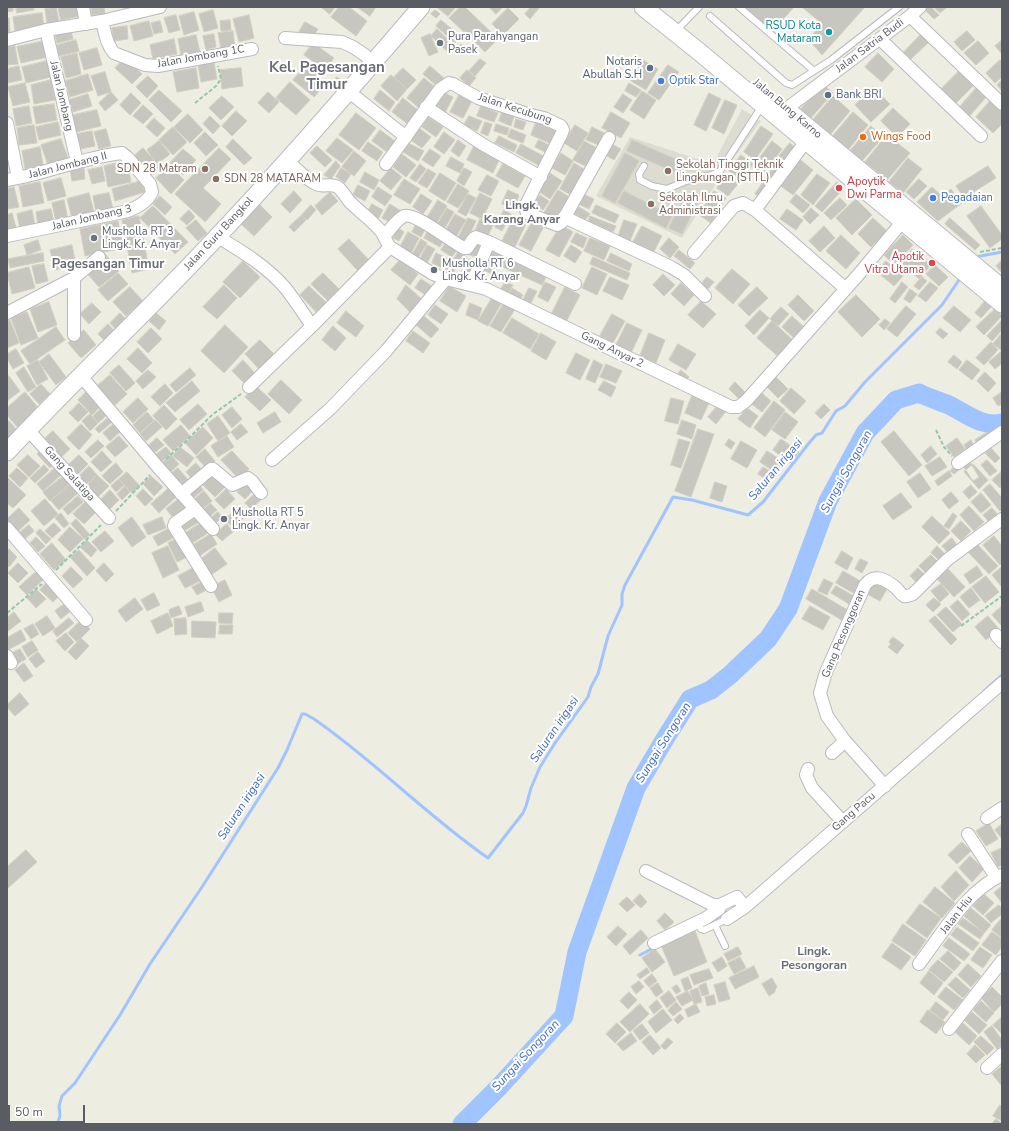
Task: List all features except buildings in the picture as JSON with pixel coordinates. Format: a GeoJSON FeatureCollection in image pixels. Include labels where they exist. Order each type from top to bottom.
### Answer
{"type":"FeatureCollection","features":[{"type":"Feature","properties":{"kind":"main road","name":"Jalan Guru Bangkol"},"geometry":{"type":"LineString","coordinates":[[7,452],[218,237],[348,92],[421,7]]}},
{"type":"Feature","properties":{"kind":"main road"},"geometry":{"type":"LineString","coordinates":[[643,7],[679,28],[763,105],[782,113],[806,141],[907,217]]}},
{"type":"Feature","properties":{"kind":"main road","name":"Jalan Bung Karno"},"geometry":{"type":"LineString","coordinates":[[662,7],[679,28],[967,267],[1002,288]]}},
{"type":"Feature","properties":{"kind":"main road"},"geometry":{"type":"LineString","coordinates":[[967,267],[1002,304]]}},
{"type":"Feature","properties":{"kind":"street"},"geometry":{"type":"LineString","coordinates":[[83,7],[86,24]]}},
{"type":"Feature","properties":{"kind":"street"},"geometry":{"type":"LineString","coordinates":[[7,40],[46,30],[102,21],[160,7]]}},
{"type":"Feature","properties":{"kind":"street"},"geometry":{"type":"LineString","coordinates":[[910,16],[920,7]]}},
{"type":"Feature","properties":{"kind":"street","name":"Jalan Satria Budi"},"geometry":{"type":"LineString","coordinates":[[782,113],[910,16],[1002,104]]}},
{"type":"Feature","properties":{"kind":"street","name":"Jalan Jombang 1C"},"geometry":{"type":"LineString","coordinates":[[102,21],[108,45],[111,50],[114,53],[145,65],[158,66],[252,49]]}},
{"type":"Feature","properties":{"kind":"street","name":"Jalan Jombang"},"geometry":{"type":"LineString","coordinates":[[46,30],[77,162]]}},
{"type":"Feature","properties":{"kind":"street"},"geometry":{"type":"LineString","coordinates":[[285,38],[342,42],[365,55],[372,63]]}},
{"type":"Feature","properties":{"kind":"street"},"geometry":{"type":"LineString","coordinates":[[880,39],[981,136]]}},
{"type":"Feature","properties":{"kind":"street","name":"Jalan Kecubung"},"geometry":{"type":"LineString","coordinates":[[386,164],[426,107],[440,89],[449,83],[478,98],[544,118],[561,126],[563,130],[526,205],[525,211],[531,216],[554,225],[560,224],[563,220],[671,267],[684,275],[705,296]]}},
{"type":"Feature","properties":{"kind":"street"},"geometry":{"type":"LineString","coordinates":[[348,92],[406,137]]}},
{"type":"Feature","properties":{"kind":"street"},"geometry":{"type":"LineString","coordinates":[[426,107],[482,144],[540,177]]}},
{"type":"Feature","properties":{"kind":"street"},"geometry":{"type":"LineString","coordinates":[[7,123],[12,179]]}},
{"type":"Feature","properties":{"kind":"street"},"geometry":{"type":"LineString","coordinates":[[563,220],[609,138]]}},
{"type":"Feature","properties":{"kind":"street"},"geometry":{"type":"LineString","coordinates":[[755,210],[806,141]]}},
{"type":"Feature","properties":{"kind":"street","name":"Jalan Jombang II"},"geometry":{"type":"LineString","coordinates":[[12,179],[77,162],[120,153],[125,154],[128,158]]}},
{"type":"Feature","properties":{"kind":"street","name":"Jalan Jombang 3"},"geometry":{"type":"LineString","coordinates":[[7,236],[128,212],[139,206],[151,195],[151,187],[128,158]]}},
{"type":"Feature","properties":{"kind":"street","name":"Gang Anyar 2"},"geometry":{"type":"LineString","coordinates":[[287,160],[316,184],[336,186],[340,189],[349,201],[387,241],[433,274],[446,279],[486,289],[731,407],[738,407],[746,401],[878,253],[907,217]]}},
{"type":"Feature","properties":{"kind":"street"},"geometry":{"type":"LineString","coordinates":[[694,252],[734,206],[743,203],[755,210],[846,289]]}},
{"type":"Feature","properties":{"kind":"street"},"geometry":{"type":"LineString","coordinates":[[249,387],[312,326],[387,241],[403,216],[409,215],[434,228],[464,248],[467,248],[476,237],[490,242],[575,284]]}},
{"type":"Feature","properties":{"kind":"street"},"geometry":{"type":"LineString","coordinates":[[218,237],[239,249],[268,271],[287,290],[312,326]]}},
{"type":"Feature","properties":{"kind":"street"},"geometry":{"type":"LineString","coordinates":[[471,285],[490,242]]}},
{"type":"Feature","properties":{"kind":"street"},"geometry":{"type":"LineString","coordinates":[[7,313],[74,278],[99,257]]}},
{"type":"Feature","properties":{"kind":"street"},"geometry":{"type":"LineString","coordinates":[[74,278],[74,335]]}},
{"type":"Feature","properties":{"kind":"street"},"geometry":{"type":"LineString","coordinates":[[272,460],[330,409],[386,351],[446,279]]}},
{"type":"Feature","properties":{"kind":"street"},"geometry":{"type":"LineString","coordinates":[[81,376],[181,494],[213,529]]}},
{"type":"Feature","properties":{"kind":"street","name":"Gang Salatiga"},"geometry":{"type":"LineString","coordinates":[[28,430],[109,518]]}},
{"type":"Feature","properties":{"kind":"street"},"geometry":{"type":"LineString","coordinates":[[958,463],[1002,432]]}},
{"type":"Feature","properties":{"kind":"street"},"geometry":{"type":"LineString","coordinates":[[181,494],[209,470],[213,469],[232,486],[248,478],[262,493]]}},
{"type":"Feature","properties":{"kind":"street"},"geometry":{"type":"LineString","coordinates":[[195,509],[175,523],[174,526],[210,586]]}},
{"type":"Feature","properties":{"kind":"street","name":"Gang Pesonggoran"},"geometry":{"type":"LineString","coordinates":[[881,783],[845,741],[828,716],[820,693],[826,672],[865,585],[872,578],[877,578],[896,587],[904,596],[913,594],[948,560],[1002,519]]}},
{"type":"Feature","properties":{"kind":"street"},"geometry":{"type":"LineString","coordinates":[[7,528],[86,620]]}},
{"type":"Feature","properties":{"kind":"street","name":"Gang Pacu"},"geometry":{"type":"LineString","coordinates":[[727,919],[881,783],[1002,683]]}},
{"type":"Feature","properties":{"kind":"street"},"geometry":{"type":"LineString","coordinates":[[832,753],[845,741]]}},
{"type":"Feature","properties":{"kind":"street"},"geometry":{"type":"LineString","coordinates":[[808,770],[806,775],[807,780],[812,788],[840,819]]}},
{"type":"Feature","properties":{"kind":"street"},"geometry":{"type":"LineString","coordinates":[[987,818],[1002,808]]}},
{"type":"Feature","properties":{"kind":"street"},"geometry":{"type":"LineString","coordinates":[[968,834],[999,876]]}},
{"type":"Feature","properties":{"kind":"street"},"geometry":{"type":"LineString","coordinates":[[646,871],[713,905],[721,905],[737,897],[743,904]]}},
{"type":"Feature","properties":{"kind":"street","name":"Jalan Hiu"},"geometry":{"type":"LineString","coordinates":[[919,964],[969,899],[985,884],[999,876]]}},
{"type":"Feature","properties":{"kind":"street"},"geometry":{"type":"LineString","coordinates":[[654,943],[698,925],[716,912],[721,905]]}},
{"type":"Feature","properties":{"kind":"street"},"geometry":{"type":"LineString","coordinates":[[949,1030],[1002,962]]}},
{"type":"Feature","properties":{"kind":"street"},"geometry":{"type":"LineString","coordinates":[[987,1068],[1002,1054]]}},
{"type":"Feature","properties":{"kind":"lane"},"geometry":{"type":"LineString","coordinates":[[679,28],[699,7]]}},
{"type":"Feature","properties":{"kind":"lane"},"geometry":{"type":"LineString","coordinates":[[739,7],[813,70]]}},
{"type":"Feature","properties":{"kind":"lane"},"geometry":{"type":"LineString","coordinates":[[710,16],[790,85],[795,84],[813,70],[831,60],[899,7]]}},
{"type":"Feature","properties":{"kind":"lane"},"geometry":{"type":"LineString","coordinates":[[644,166],[640,174],[640,180],[660,188],[667,189],[693,178],[712,175],[720,171],[763,105]]}},
{"type":"Feature","properties":{"kind":"lane","name":"Gang Pacu"},"geometry":{"type":"LineString","coordinates":[[698,925],[704,930],[727,919]]}},
{"type":"Feature","properties":{"kind":"lane"},"geometry":{"type":"LineString","coordinates":[[715,925],[725,946]]}},
{"type":"Feature","properties":{"kind":"path"},"geometry":{"type":"LineString","coordinates":[[195,103],[216,86],[221,79],[215,55]]}},
{"type":"Feature","properties":{"kind":"path"},"geometry":{"type":"LineString","coordinates":[[7,613],[49,578],[146,480],[157,466],[185,442],[212,415],[238,397]]}},
{"type":"Feature","properties":{"kind":"path"},"geometry":{"type":"LineString","coordinates":[[936,430],[944,447],[958,463]]}},
{"type":"Feature","properties":{"kind":"path"},"geometry":{"type":"LineString","coordinates":[[961,626],[1002,596]]}},
{"type":"Feature","properties":{"kind":"shaded area","name":"Sekolah Tinggi Teknik Lingkungan (STTL)"},"geometry":{"type":"Polygon","coordinates":[[[742,109],[761,121],[720,177],[682,238],[596,196],[630,137],[713,164],[742,109]]]}},
{"type":"Feature","properties":{"kind":"waterway","name":"Saluran irigasi"},"geometry":{"type":"LineString","coordinates":[[975,257],[1002,252]]}},
{"type":"Feature","properties":{"kind":"waterway","name":"Saluran irigasi"},"geometry":{"type":"LineString","coordinates":[[57,1124],[60,1116],[59,1106],[62,1096],[75,1083],[120,1015],[150,964],[202,887],[278,768],[302,714],[314,719],[336,735],[466,842],[488,858],[523,813],[540,767],[555,743],[588,697],[591,687],[598,674],[608,636],[622,605],[622,594],[625,585],[673,497],[692,500],[748,515],[763,502],[816,435],[822,433],[836,411],[845,406],[865,382],[942,305],[961,277]]}},
{"type":"Feature","properties":{"kind":"waterway","name":"Sungai Songoran"},"geometry":{"type":"LineString","coordinates":[[462,1124],[498,1088],[564,1016],[577,952],[636,788],[690,699],[711,690],[730,675],[768,639],[788,609],[828,501],[865,433],[896,400],[919,393],[949,405],[981,422],[995,424],[1002,423]]}},
{"type":"Feature","properties":{"kind":"waterway","name":"Saluran irigasi"},"geometry":{"type":"LineString","coordinates":[[984,691],[1002,675]]}},
{"type":"Feature","properties":{"kind":"waterway","name":"Saluran irigasi"},"geometry":{"type":"LineString","coordinates":[[713,920],[727,912]]}},
{"type":"Feature","properties":{"kind":"waterway","name":"Saluran irigasi"},"geometry":{"type":"LineString","coordinates":[[640,955],[655,947]]}},
{"type":"Feature","properties":{"kind":"place","name":"RSUD Kota Mataram"},"geometry":{"type":"Point","coordinates":[829,32]}},
{"type":"Feature","properties":{"kind":"place","name":"Pura Parahyangan Pasek"},"geometry":{"type":"Point","coordinates":[440,43]}},
{"type":"Feature","properties":{"kind":"place","name":"Notaris Abullah S.H"},"geometry":{"type":"Point","coordinates":[650,68]}},
{"type":"Feature","properties":{"kind":"place","name":"Optik Star"},"geometry":{"type":"Point","coordinates":[661,81]}},
{"type":"Feature","properties":{"kind":"place","name":"Bank BRI"},"geometry":{"type":"Point","coordinates":[828,95]}},
{"type":"Feature","properties":{"kind":"place","name":"Wings Food"},"geometry":{"type":"Point","coordinates":[863,137]}},
{"type":"Feature","properties":{"kind":"place","name":"SDN 28 Matram"},"geometry":{"type":"Point","coordinates":[205,169]}},
{"type":"Feature","properties":{"kind":"place","name":"Sekolah Tinggi Teknik Lingkungan (STTL)"},"geometry":{"type":"Point","coordinates":[668,171]}},
{"type":"Feature","properties":{"kind":"place","name":"SDN 28 MATARAM"},"geometry":{"type":"Point","coordinates":[216,179]}},
{"type":"Feature","properties":{"kind":"place","name":"Apoytik Dwi Parma"},"geometry":{"type":"Point","coordinates":[839,188]}},
{"type":"Feature","properties":{"kind":"place","name":"Pegadaian"},"geometry":{"type":"Point","coordinates":[933,198]}},
{"type":"Feature","properties":{"kind":"place","name":"Sekolah Ilmu Administrasi"},"geometry":{"type":"Point","coordinates":[651,204]}},
{"type":"Feature","properties":{"kind":"place","name":"Musholla RT 3 Lingk. Kr. Anyar"},"geometry":{"type":"Point","coordinates":[94,238]}},
{"type":"Feature","properties":{"kind":"place","name":"Apotik Vitra Utama"},"geometry":{"type":"Point","coordinates":[932,263]}},
{"type":"Feature","properties":{"kind":"place","name":"Musholla RT 6 Lingk. Kr. Anyar"},"geometry":{"type":"Point","coordinates":[434,270]}},
{"type":"Feature","properties":{"kind":"place","name":"Musholla RT 5 Lingk. Kr. Anyar"},"geometry":{"type":"Point","coordinates":[224,519]}},
{"type":"Feature","properties":{"kind":"district","name":"Kel. Pagesangan Timur"},"geometry":{"type":"Point","coordinates":[327,76]}},
{"type":"Feature","properties":{"kind":"district","name":"Lingk. Karang Anyar"},"geometry":{"type":"Point","coordinates":[522,213]}},
{"type":"Feature","properties":{"kind":"district","name":"Pagesangan Timur"},"geometry":{"type":"Point","coordinates":[108,265]}},
{"type":"Feature","properties":{"kind":"district","name":"Lingk. Pesongoran"},"geometry":{"type":"Point","coordinates":[814,959]}}]}
